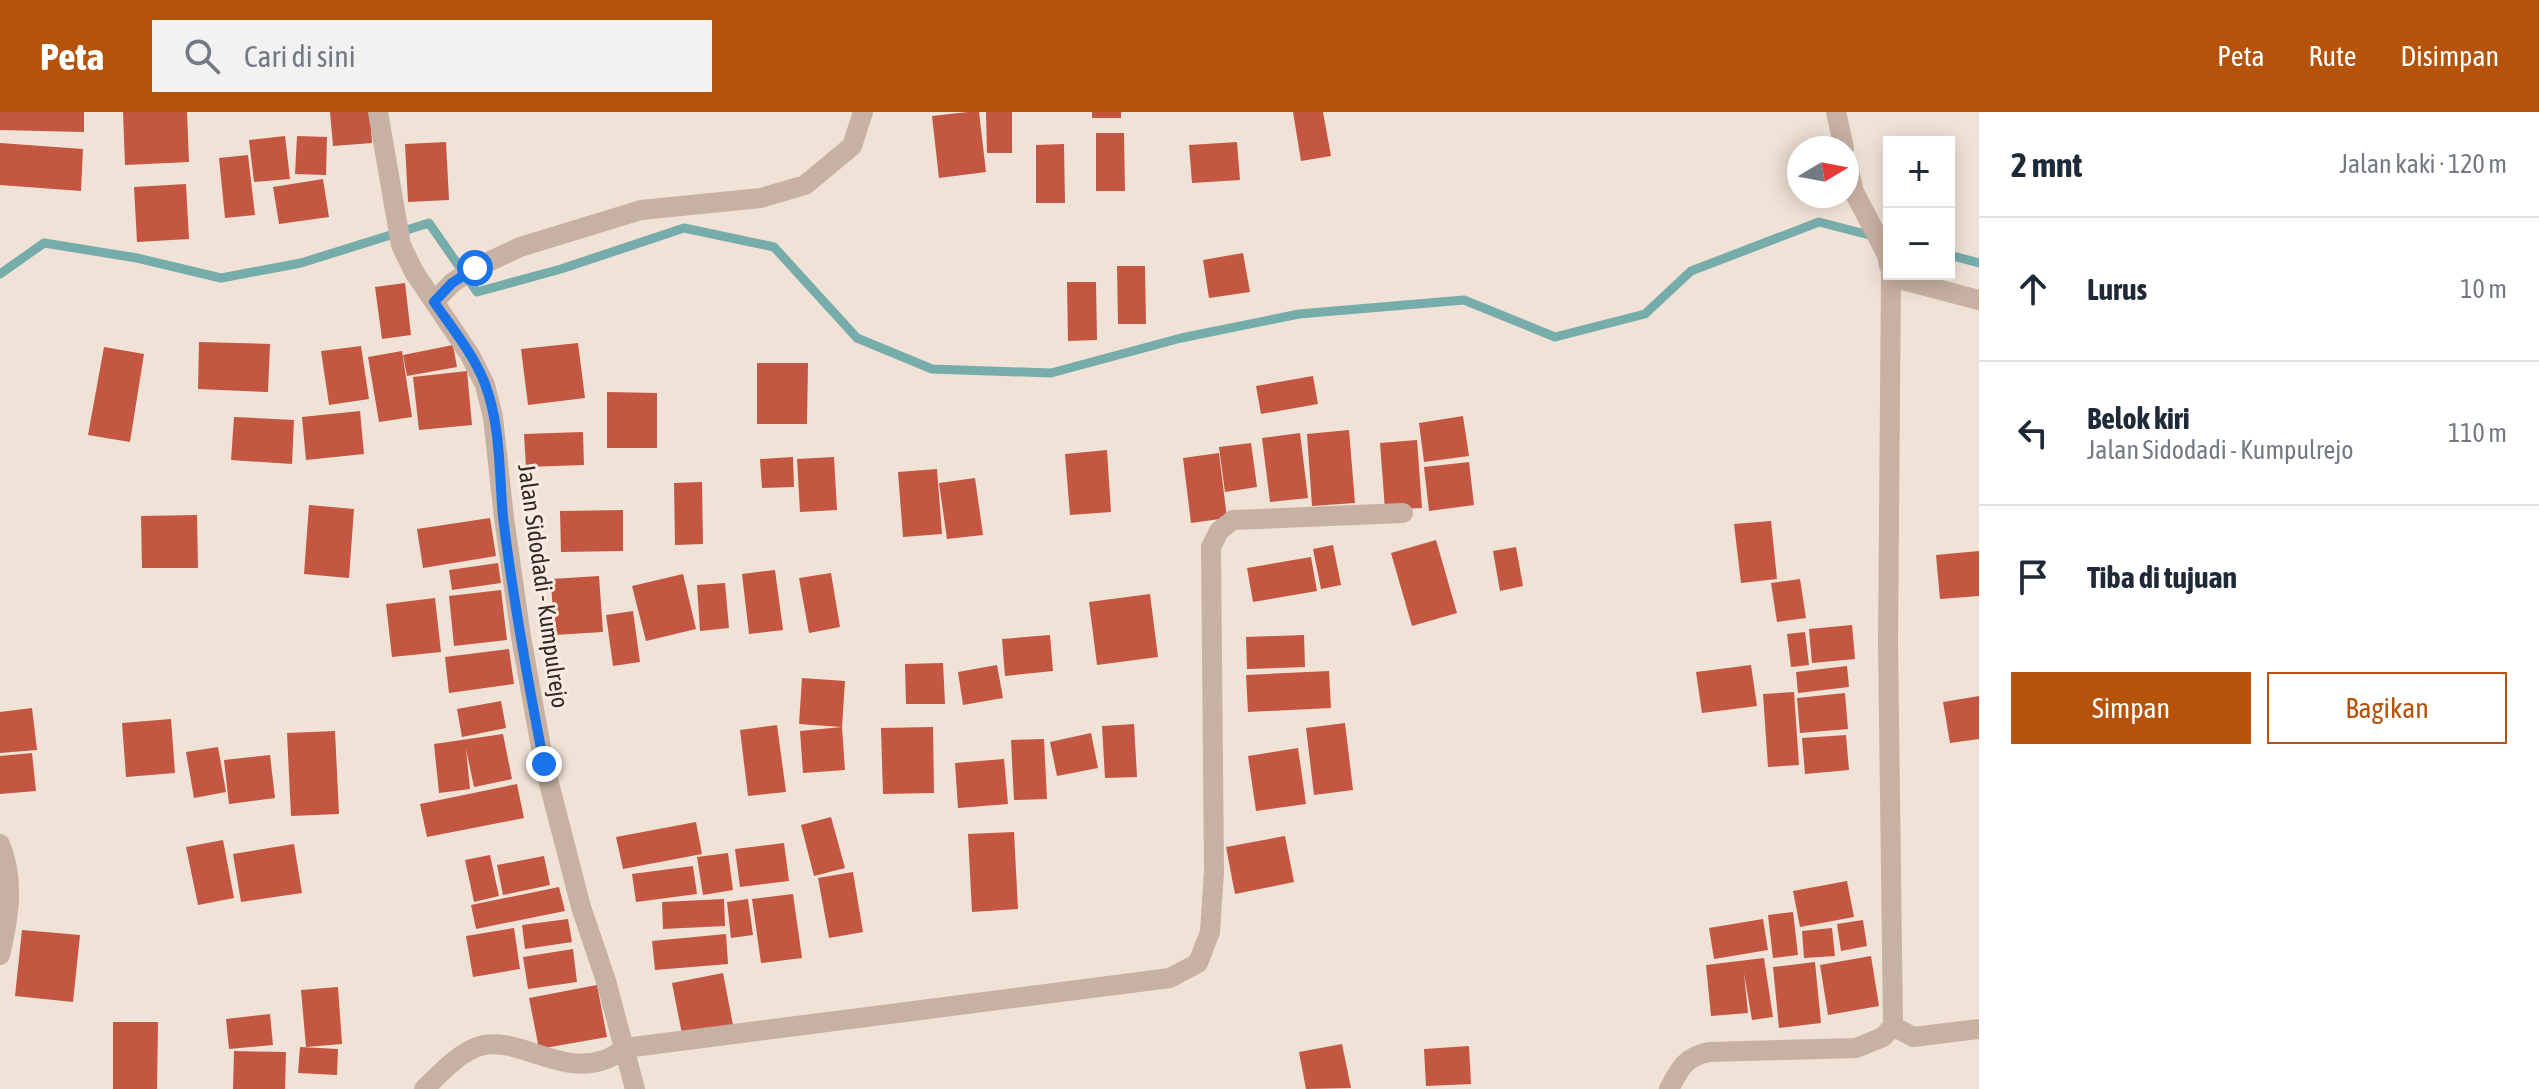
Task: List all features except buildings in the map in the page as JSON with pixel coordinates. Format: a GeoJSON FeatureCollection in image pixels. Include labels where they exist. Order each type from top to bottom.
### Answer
{"type":"FeatureCollection","features":[{"type":"Feature","properties":{"kind":"street","name":"Jalan Sidodadi - Kumpulrejo"},"geometry":{"type":"LineString","coordinates":[[378,112],[401,245],[414,272],[470,355],[485,385],[493,417],[521,637],[544,764],[581,907],[635,1089]]}},
{"type":"Feature","properties":{"kind":"street"},"geometry":{"type":"LineString","coordinates":[[434,302],[452,283],[475,268],[520,247],[641,210],[761,198],[805,185],[852,146],[863,112]]}},
{"type":"Feature","properties":{"kind":"street"},"geometry":{"type":"LineString","coordinates":[[1836,112],[1841,136]]}},
{"type":"Feature","properties":{"kind":"street"},"geometry":{"type":"LineString","coordinates":[[1859,203],[1883,255]]}},
{"type":"Feature","properties":{"kind":"street"},"geometry":{"type":"LineString","coordinates":[[1669,1089],[1682,1066],[1696,1055],[1709,1052],[1856,1048],[1883,1037],[1893,1026],[1888,659],[1889,280]]}},
{"type":"Feature","properties":{"kind":"street"},"geometry":{"type":"LineString","coordinates":[[1923,280],[1979,300]]}},
{"type":"Feature","properties":{"kind":"street"},"geometry":{"type":"LineString","coordinates":[[424,1089],[464,1053],[492,1044],[509,1046],[564,1063],[603,1060],[625,1048],[1170,978],[1198,963],[1210,932],[1214,871],[1211,547],[1219,531],[1233,520],[1403,513]]}},
{"type":"Feature","properties":{"kind":"street"},"geometry":{"type":"LineString","coordinates":[[0,844],[8,864],[11,886],[0,955]]}},
{"type":"Feature","properties":{"kind":"street"},"geometry":{"type":"LineString","coordinates":[[1893,1026],[1913,1037],[1979,1029]]}},
{"type":"Feature","properties":{"kind":"waterway"},"geometry":{"type":"LineString","coordinates":[[0,274],[44,243],[137,258],[221,278],[301,263],[429,223],[477,292],[561,269],[684,228],[774,247],[857,338],[932,369],[1051,373],[1181,338],[1299,314],[1464,300],[1555,337],[1645,314],[1691,271],[1819,222],[1873,236]]}},
{"type":"Feature","properties":{"kind":"waterway"},"geometry":{"type":"LineString","coordinates":[[1955,257],[1979,263]]}},
{"type":"Feature","properties":{"kind":"route"},"geometry":{"type":"LineString","coordinates":[[475,268],[452,283],[434,302],[470,355],[485,385],[493,417],[521,637],[544,764]]}}]}
